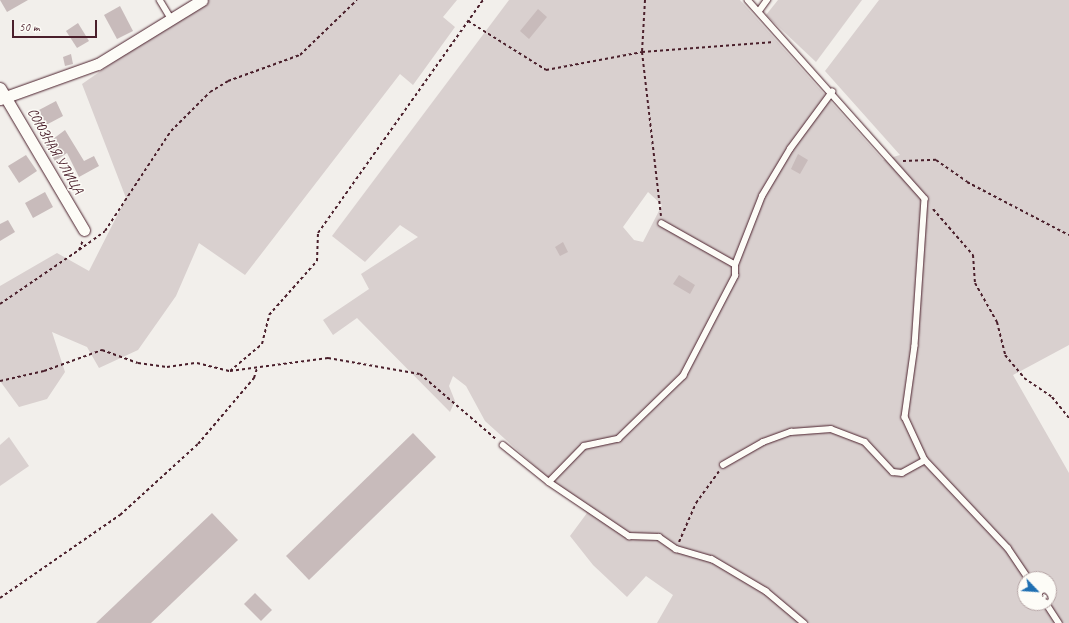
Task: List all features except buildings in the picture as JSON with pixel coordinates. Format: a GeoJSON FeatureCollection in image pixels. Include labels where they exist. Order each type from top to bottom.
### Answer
{"type":"FeatureCollection","features":[{"type":"Feature","properties":{"kind":"street"},"geometry":{"type":"LineString","coordinates":[[2,94],[98,64],[172,20],[202,0]]}},
{"type":"Feature","properties":{"kind":"street","name":"СОЮЗНАЯ УЛИЦА"},"geometry":{"type":"LineString","coordinates":[[2,94],[84,230]]}},
{"type":"Feature","properties":{"kind":"lane"},"geometry":{"type":"LineString","coordinates":[[160,0],[172,20]]}},
{"type":"Feature","properties":{"kind":"lane"},"geometry":{"type":"LineString","coordinates":[[748,0],[832,92],[925,200],[915,346],[905,417],[925,460],[1008,548],[1024,571]]}},
{"type":"Feature","properties":{"kind":"lane"},"geometry":{"type":"LineString","coordinates":[[759,11],[767,0]]}},
{"type":"Feature","properties":{"kind":"lane"},"geometry":{"type":"LineString","coordinates":[[549,482],[584,446],[618,439],[683,376],[735,276],[734,265],[762,196],[790,149],[832,92]]}},
{"type":"Feature","properties":{"kind":"lane"},"geometry":{"type":"LineString","coordinates":[[662,224],[734,265]]}},
{"type":"Feature","properties":{"kind":"lane"},"geometry":{"type":"LineString","coordinates":[[724,465],[763,442],[784,435],[831,429],[866,442],[893,472],[902,473],[925,460]]}},
{"type":"Feature","properties":{"kind":"lane"},"geometry":{"type":"LineString","coordinates":[[503,445],[549,482],[629,536],[659,537],[676,549],[712,560],[766,591],[804,623]]}},
{"type":"Feature","properties":{"kind":"lane"},"geometry":{"type":"LineString","coordinates":[[1051,611],[1059,623]]}},
{"type":"Feature","properties":{"kind":"path"},"geometry":{"type":"LineString","coordinates":[[0,304],[105,232],[167,136],[210,92],[228,81],[300,55],[357,0]]}},
{"type":"Feature","properties":{"kind":"path"},"geometry":{"type":"LineString","coordinates":[[230,371],[262,344],[269,315],[316,261],[318,233],[483,0]]}},
{"type":"Feature","properties":{"kind":"path"},"geometry":{"type":"LineString","coordinates":[[645,0],[642,52],[662,224]]}},
{"type":"Feature","properties":{"kind":"path"},"geometry":{"type":"LineString","coordinates":[[468,21],[546,70],[642,52],[787,42]]}},
{"type":"Feature","properties":{"kind":"path"},"geometry":{"type":"LineString","coordinates":[[893,161],[936,160],[967,182],[1069,236]]}},
{"type":"Feature","properties":{"kind":"path"},"geometry":{"type":"LineString","coordinates":[[925,200],[972,255],[974,283],[997,322],[1005,355],[1024,378],[1052,397],[1069,418]]}},
{"type":"Feature","properties":{"kind":"path"},"geometry":{"type":"LineString","coordinates":[[79,250],[84,230]]}},
{"type":"Feature","properties":{"kind":"path"},"geometry":{"type":"LineString","coordinates":[[0,381],[44,371],[102,350],[138,363],[167,367],[197,362],[230,371],[328,358],[420,374],[503,445]]}},
{"type":"Feature","properties":{"kind":"path"},"geometry":{"type":"LineString","coordinates":[[0,598],[120,515],[198,444],[254,378],[256,368]]}},
{"type":"Feature","properties":{"kind":"path"},"geometry":{"type":"LineString","coordinates":[[676,549],[696,503],[724,465]]}},
{"type":"Feature","properties":{"kind":"shaded area"},"geometry":{"type":"Polygon","coordinates":[[[203,0],[457,0],[443,17],[455,27],[413,85],[400,74],[245,275],[199,243],[176,296],[138,350],[99,368],[87,347],[52,332],[65,372],[47,399],[19,407],[0,381],[0,286],[57,253],[89,271],[126,198],[82,84],[203,0]]]}},
{"type":"Feature","properties":{"kind":"shaded area"},"geometry":{"type":"Polygon","coordinates":[[[509,0],[740,0],[883,160],[900,155],[825,71],[879,0],[1069,0],[1069,345],[1013,375],[1069,473],[1069,623],[657,623],[673,595],[646,576],[627,597],[593,565],[570,536],[587,513],[485,421],[466,386],[453,376],[449,386],[455,401],[450,412],[357,318],[333,335],[323,320],[369,289],[361,274],[418,237],[400,225],[365,262],[332,236],[509,0]],[[648,192],[623,227],[634,240],[643,242],[662,205],[648,192]]]}},
{"type":"Feature","properties":{"kind":"shaded area"},"geometry":{"type":"Polygon","coordinates":[[[778,0],[862,0],[816,62],[766,15],[778,0]]]}},
{"type":"Feature","properties":{"kind":"shaded area"},"geometry":{"type":"Polygon","coordinates":[[[9,437],[29,466],[0,486],[0,445],[9,437]]]}}]}
